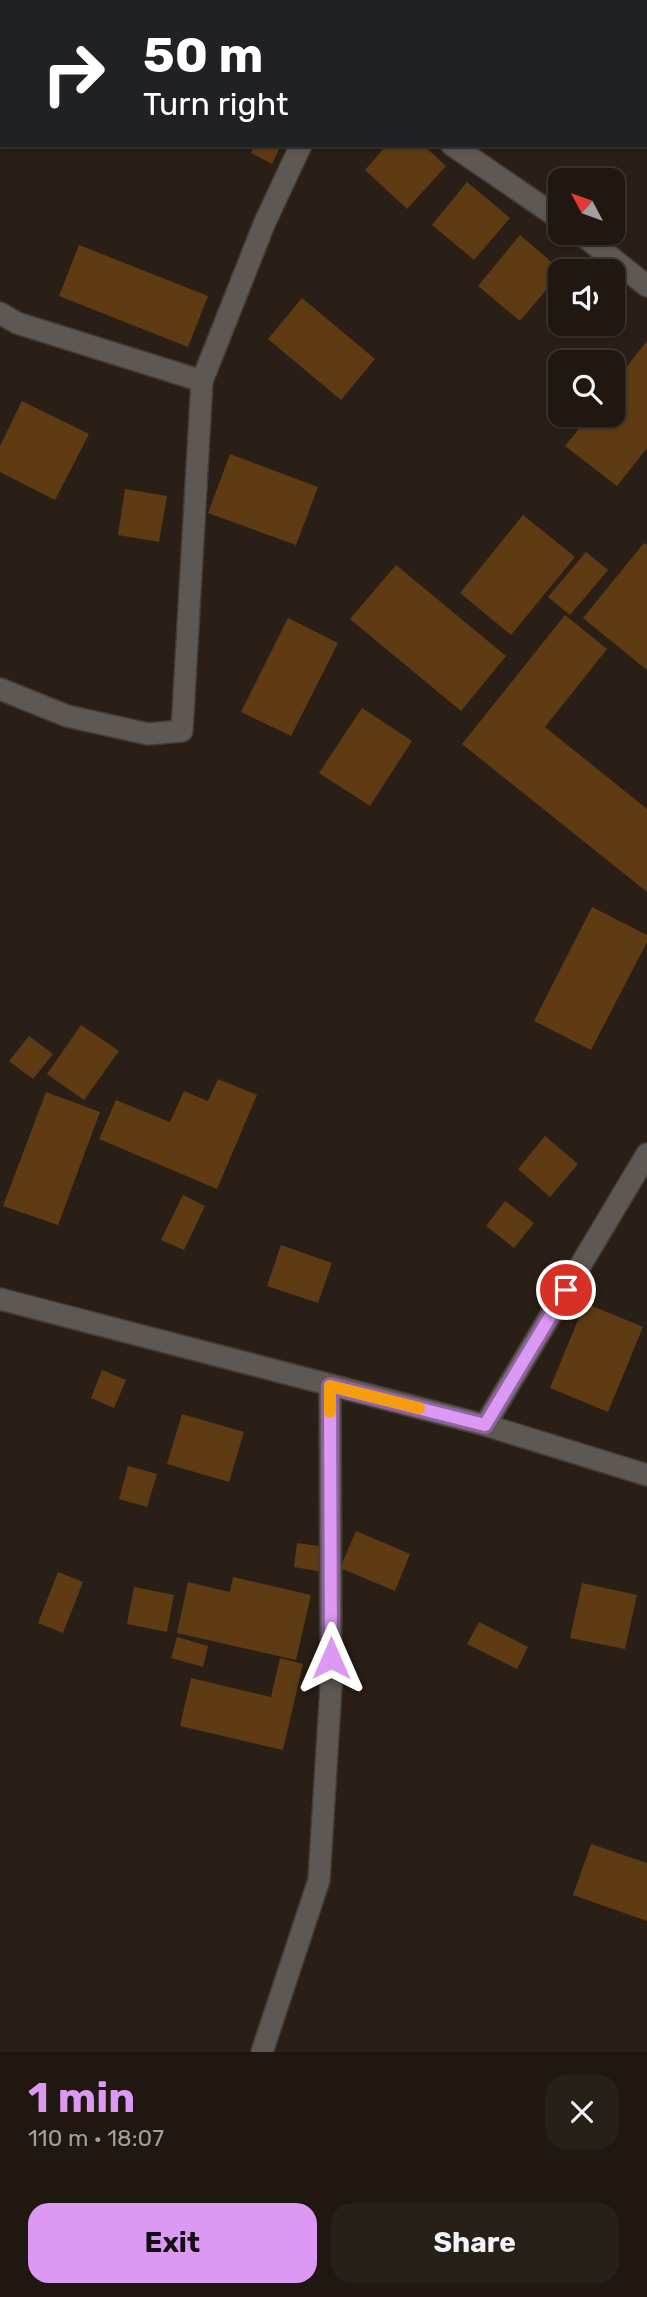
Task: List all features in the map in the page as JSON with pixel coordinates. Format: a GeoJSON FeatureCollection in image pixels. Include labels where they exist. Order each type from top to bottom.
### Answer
{"type":"FeatureCollection","features":[{"type":"Feature","properties":{"kind":"street"},"geometry":{"type":"LineString","coordinates":[[0,689],[67,716],[148,734],[182,731],[202,381],[265,222],[299,147]]}},
{"type":"Feature","properties":{"kind":"street"},"geometry":{"type":"LineString","coordinates":[[455,147],[548,211]]}},
{"type":"Feature","properties":{"kind":"street"},"geometry":{"type":"LineString","coordinates":[[598,245],[647,286]]}},
{"type":"Feature","properties":{"kind":"street"},"geometry":{"type":"LineString","coordinates":[[0,313],[17,323],[202,381]]}},
{"type":"Feature","properties":{"kind":"street"},"geometry":{"type":"LineString","coordinates":[[485,1425],[647,1154]]}},
{"type":"Feature","properties":{"kind":"street"},"geometry":{"type":"LineString","coordinates":[[0,1299],[485,1425],[647,1475]]}},
{"type":"Feature","properties":{"kind":"street"},"geometry":{"type":"LineString","coordinates":[[262,2052],[318,1880],[331,1686],[330,1386]]}},
{"type":"Feature","properties":{"kind":"building"},"geometry":{"type":"Polygon","coordinates":[[[254,147],[280,147],[272,164],[251,153],[254,147]]]}},
{"type":"Feature","properties":{"kind":"building"},"geometry":{"type":"Polygon","coordinates":[[[385,147],[425,147],[446,166],[407,209],[365,170],[385,147]]]}},
{"type":"Feature","properties":{"kind":"building"},"geometry":{"type":"Polygon","coordinates":[[[467,182],[510,218],[474,260],[432,225],[467,182]]]}},
{"type":"Feature","properties":{"kind":"building"},"geometry":{"type":"Polygon","coordinates":[[[520,235],[548,259],[548,288],[520,321],[478,286],[520,235]]]}},
{"type":"Feature","properties":{"kind":"building"},"geometry":{"type":"Polygon","coordinates":[[[79,245],[208,296],[188,347],[59,296],[79,245]]]}},
{"type":"Feature","properties":{"kind":"building"},"geometry":{"type":"Polygon","coordinates":[[[302,298],[375,359],[341,400],[268,339],[302,298]]]}},
{"type":"Feature","properties":{"kind":"building"},"geometry":{"type":"Polygon","coordinates":[[[647,341],[647,448],[617,486],[565,446],[580,427],[625,427],[625,369],[647,341]]]}},
{"type":"Feature","properties":{"kind":"building"},"geometry":{"type":"Polygon","coordinates":[[[22,401],[89,434],[55,500],[0,472],[0,446],[22,401]]]}},
{"type":"Feature","properties":{"kind":"building"},"geometry":{"type":"Polygon","coordinates":[[[230,454],[318,487],[296,545],[208,513],[230,454]]]}},
{"type":"Feature","properties":{"kind":"building"},"geometry":{"type":"Polygon","coordinates":[[[125,489],[167,496],[159,542],[118,535],[125,489]]]}},
{"type":"Feature","properties":{"kind":"building"},"geometry":{"type":"Polygon","coordinates":[[[523,515],[575,557],[511,635],[460,593],[523,515]]]}},
{"type":"Feature","properties":{"kind":"building"},"geometry":{"type":"Polygon","coordinates":[[[644,543],[647,545],[647,670],[583,618],[644,543]]]}},
{"type":"Feature","properties":{"kind":"building"},"geometry":{"type":"Polygon","coordinates":[[[586,552],[608,570],[570,615],[548,597],[586,552]]]}},
{"type":"Feature","properties":{"kind":"building"},"geometry":{"type":"Polygon","coordinates":[[[396,565],[506,656],[461,711],[350,619],[396,565]]]}},
{"type":"Feature","properties":{"kind":"building"},"geometry":{"type":"Polygon","coordinates":[[[565,615],[607,649],[545,727],[647,809],[647,892],[462,744],[565,615]]]}},
{"type":"Feature","properties":{"kind":"building"},"geometry":{"type":"Polygon","coordinates":[[[288,618],[338,643],[291,736],[241,712],[288,618]]]}},
{"type":"Feature","properties":{"kind":"building"},"geometry":{"type":"Polygon","coordinates":[[[362,708],[412,741],[370,806],[319,773],[362,708]]]}},
{"type":"Feature","properties":{"kind":"building"},"geometry":{"type":"Polygon","coordinates":[[[592,907],[647,935],[647,942],[591,1050],[534,1021],[592,907]]]}},
{"type":"Feature","properties":{"kind":"building"},"geometry":{"type":"Polygon","coordinates":[[[81,1025],[119,1051],[84,1100],[47,1074],[81,1025]]]}},
{"type":"Feature","properties":{"kind":"building"},"geometry":{"type":"Polygon","coordinates":[[[29,1036],[53,1054],[33,1079],[9,1061],[29,1036]]]}},
{"type":"Feature","properties":{"kind":"building"},"geometry":{"type":"Polygon","coordinates":[[[218,1079],[257,1095],[217,1189],[99,1139],[116,1100],[170,1122],[184,1091],[208,1101],[218,1079]]]}},
{"type":"Feature","properties":{"kind":"building"},"geometry":{"type":"Polygon","coordinates":[[[46,1092],[100,1112],[58,1225],[3,1206],[46,1092]]]}},
{"type":"Feature","properties":{"kind":"building"},"geometry":{"type":"Polygon","coordinates":[[[545,1136],[578,1164],[550,1197],[518,1169],[545,1136]]]}},
{"type":"Feature","properties":{"kind":"building"},"geometry":{"type":"Polygon","coordinates":[[[183,1195],[205,1206],[184,1250],[161,1240],[183,1195]]]}},
{"type":"Feature","properties":{"kind":"building"},"geometry":{"type":"Polygon","coordinates":[[[505,1201],[534,1223],[514,1248],[486,1226],[505,1201]]]}},
{"type":"Feature","properties":{"kind":"building"},"geometry":{"type":"Polygon","coordinates":[[[281,1245],[332,1263],[318,1303],[267,1286],[281,1245]]]}},
{"type":"Feature","properties":{"kind":"building"},"geometry":{"type":"Polygon","coordinates":[[[585,1303],[643,1327],[608,1412],[550,1388],[585,1303]]]}},
{"type":"Feature","properties":{"kind":"building"},"geometry":{"type":"Polygon","coordinates":[[[102,1370],[126,1380],[114,1408],[91,1398],[102,1370]]]}},
{"type":"Feature","properties":{"kind":"building"},"geometry":{"type":"Polygon","coordinates":[[[182,1414],[244,1432],[229,1482],[167,1464],[182,1414]]]}},
{"type":"Feature","properties":{"kind":"building"},"geometry":{"type":"Polygon","coordinates":[[[128,1466],[157,1474],[147,1507],[119,1499],[128,1466]]]}},
{"type":"Feature","properties":{"kind":"building"},"geometry":{"type":"Polygon","coordinates":[[[356,1531],[410,1554],[395,1591],[340,1568],[356,1531]]]}},
{"type":"Feature","properties":{"kind":"building"},"geometry":{"type":"Polygon","coordinates":[[[297,1543],[327,1547],[323,1572],[294,1567],[297,1543]]]}},
{"type":"Feature","properties":{"kind":"building"},"geometry":{"type":"Polygon","coordinates":[[[58,1572],[83,1582],[63,1633],[38,1623],[58,1572]]]}},
{"type":"Feature","properties":{"kind":"building"},"geometry":{"type":"Polygon","coordinates":[[[233,1577],[311,1595],[296,1660],[177,1633],[188,1582],[230,1592],[233,1577]]]}},
{"type":"Feature","properties":{"kind":"building"},"geometry":{"type":"Polygon","coordinates":[[[582,1583],[637,1595],[625,1649],[570,1638],[582,1583]]]}},
{"type":"Feature","properties":{"kind":"building"},"geometry":{"type":"Polygon","coordinates":[[[134,1587],[174,1595],[167,1632],[127,1624],[134,1587]]]}},
{"type":"Feature","properties":{"kind":"building"},"geometry":{"type":"Polygon","coordinates":[[[479,1622],[528,1647],[517,1669],[467,1644],[479,1622]]]}},
{"type":"Feature","properties":{"kind":"building"},"geometry":{"type":"Polygon","coordinates":[[[177,1637],[208,1646],[203,1667],[171,1658],[177,1637]]]}},
{"type":"Feature","properties":{"kind":"building"},"geometry":{"type":"Polygon","coordinates":[[[280,1658],[303,1664],[283,1750],[180,1726],[191,1678],[271,1697],[280,1658]]]}},
{"type":"Feature","properties":{"kind":"building"},"geometry":{"type":"Polygon","coordinates":[[[591,1844],[647,1863],[647,1921],[573,1895],[591,1844]]]}},
{"type":"Feature","properties":{"kind":"slow traffic"},"geometry":{"type":"LineString","coordinates":[[330,1412],[330,1386],[419,1408]]}},
{"type":"Feature","properties":{"kind":"route"},"geometry":{"type":"LineString","coordinates":[[331,1658],[330,1386],[485,1425],[566,1290]]}}]}
